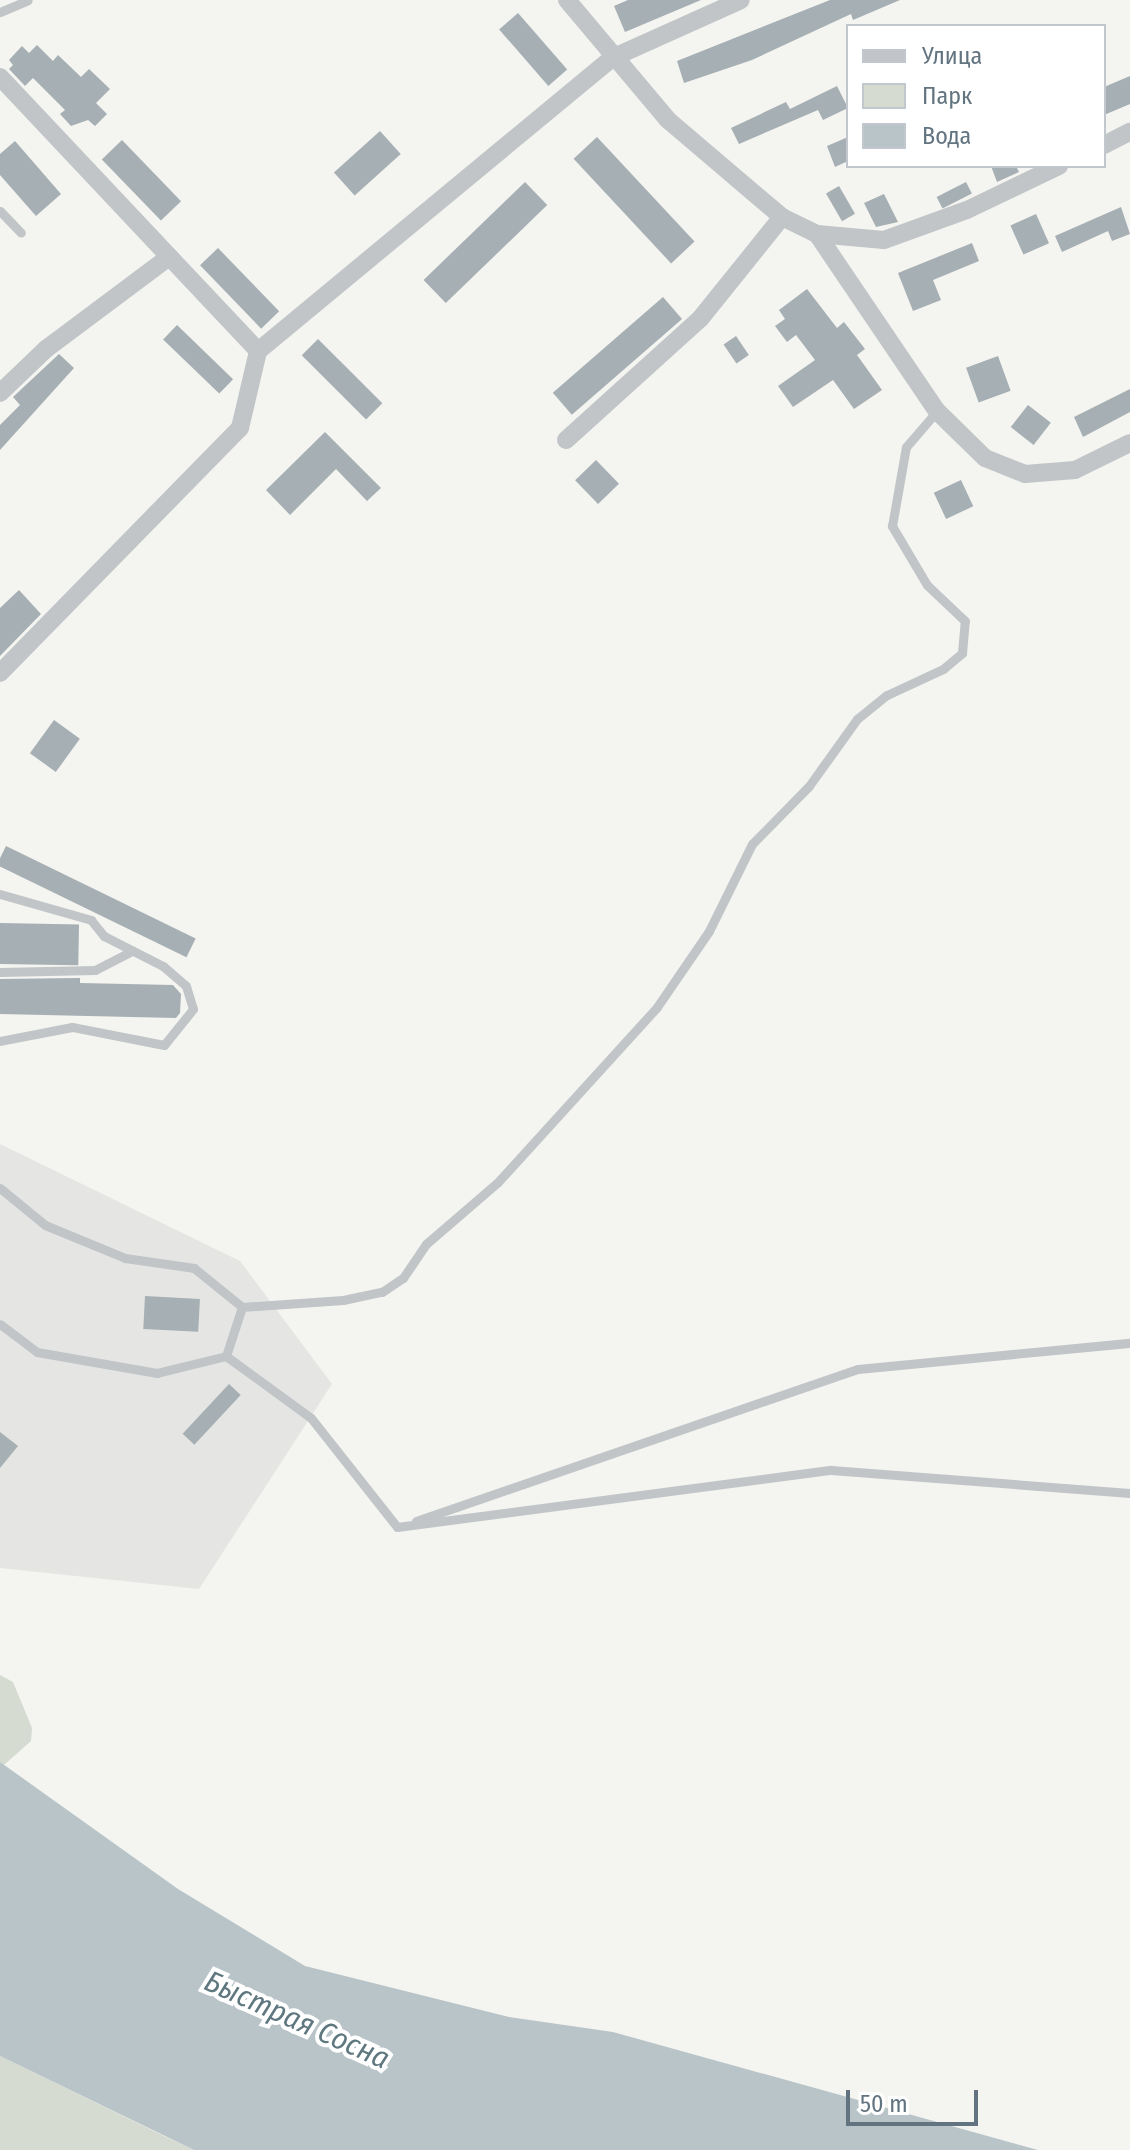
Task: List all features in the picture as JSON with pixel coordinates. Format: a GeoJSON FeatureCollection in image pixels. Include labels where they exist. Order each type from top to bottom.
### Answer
{"type":"FeatureCollection","features":[{"type":"Feature","properties":{"kind":"street"},"geometry":{"type":"LineString","coordinates":[[567,0],[612,58],[668,120],[782,217],[817,234],[884,240],[967,210],[1055,168]]}},
{"type":"Feature","properties":{"kind":"street"},"geometry":{"type":"LineString","coordinates":[[0,673],[240,428],[258,351],[612,58],[741,0]]}},
{"type":"Feature","properties":{"kind":"street"},"geometry":{"type":"LineString","coordinates":[[0,77],[258,351]]}},
{"type":"Feature","properties":{"kind":"street"},"geometry":{"type":"LineString","coordinates":[[1106,144],[1130,132]]}},
{"type":"Feature","properties":{"kind":"street"},"geometry":{"type":"LineString","coordinates":[[566,440],[700,319],[782,217]]}},
{"type":"Feature","properties":{"kind":"street"},"geometry":{"type":"LineString","coordinates":[[817,234],[937,411],[985,458],[1025,474],[1075,470],[1127,450]]}},
{"type":"Feature","properties":{"kind":"street"},"geometry":{"type":"LineString","coordinates":[[2,388],[46,349],[169,257]]}},
{"type":"Feature","properties":{"kind":"lane"},"geometry":{"type":"LineString","coordinates":[[0,12],[28,0]]}},
{"type":"Feature","properties":{"kind":"lane"},"geometry":{"type":"LineString","coordinates":[[0,211],[21,233]]}},
{"type":"Feature","properties":{"kind":"lane"},"geometry":{"type":"LineString","coordinates":[[0,1188],[59,1231],[125,1258],[194,1268],[242,1307],[343,1300],[382,1292],[403,1278],[426,1244],[497,1183],[657,1007],[709,931],[752,844],[809,786],[857,719],[887,695],[943,669],[962,653],[965,621],[927,585],[892,526],[906,447],[937,411]]}},
{"type":"Feature","properties":{"kind":"lane"},"geometry":{"type":"LineString","coordinates":[[0,894],[91,920],[104,936],[163,966],[186,986],[193,1009],[164,1045],[72,1027],[0,1041]]}},
{"type":"Feature","properties":{"kind":"lane"},"geometry":{"type":"LineString","coordinates":[[0,972],[95,970],[132,951]]}},
{"type":"Feature","properties":{"kind":"lane"},"geometry":{"type":"LineString","coordinates":[[226,1356],[242,1307]]}},
{"type":"Feature","properties":{"kind":"lane"},"geometry":{"type":"LineString","coordinates":[[0,1324],[37,1352],[157,1373],[226,1356],[311,1418],[397,1527]]}},
{"type":"Feature","properties":{"kind":"lane"},"geometry":{"type":"LineString","coordinates":[[397,1527],[858,1369],[1130,1343]]}},
{"type":"Feature","properties":{"kind":"lane"},"geometry":{"type":"LineString","coordinates":[[397,1527],[831,1470],[1130,1493]]}},
{"type":"Feature","properties":{"kind":"shaded area"},"geometry":{"type":"Polygon","coordinates":[[[0,1144],[240,1261],[332,1384],[199,1589],[0,1568],[0,1144]]]}},
{"type":"Feature","properties":{"kind":"green space"},"geometry":{"type":"Polygon","coordinates":[[[0,1675],[13,1682],[32,1728],[31,1741],[4,1765],[0,1762],[0,1675]]]}},
{"type":"Feature","properties":{"kind":"green space"},"geometry":{"type":"Polygon","coordinates":[[[0,2056],[166,2137],[194,2150],[0,2150],[0,2056]]]}},
{"type":"Feature","properties":{"kind":"water","name":"Быстрая Сосна"},"geometry":{"type":"Polygon","coordinates":[[[0,1762],[178,1889],[305,1966],[509,2017],[613,2032],[1038,2150],[194,2150],[0,2056],[0,1762]]]}},
{"type":"Feature","properties":{"kind":"building"},"geometry":{"type":"Polygon","coordinates":[[[628,0],[701,0],[625,32],[614,6],[628,0]]]}},
{"type":"Feature","properties":{"kind":"building"},"geometry":{"type":"Polygon","coordinates":[[[830,0],[900,0],[853,20],[851,14],[752,60],[684,83],[677,61],[830,0]]]}},
{"type":"Feature","properties":{"kind":"building"},"geometry":{"type":"Polygon","coordinates":[[[518,13],[567,70],[548,86],[499,29],[518,13]]]}},
{"type":"Feature","properties":{"kind":"building"},"geometry":{"type":"Polygon","coordinates":[[[37,45],[53,61],[58,55],[81,77],[89,69],[110,89],[96,103],[107,114],[95,126],[88,120],[71,126],[60,114],[65,110],[33,78],[25,86],[9,69],[13,65],[9,60],[22,46],[29,53],[37,45]]]}},
{"type":"Feature","properties":{"kind":"building"},"geometry":{"type":"Polygon","coordinates":[[[1130,76],[1130,104],[1106,114],[1106,86],[1130,76]]]}},
{"type":"Feature","properties":{"kind":"building"},"geometry":{"type":"Polygon","coordinates":[[[837,86],[846,104],[846,109],[823,120],[818,110],[739,144],[731,128],[786,102],[790,109],[837,86]]]}},
{"type":"Feature","properties":{"kind":"building"},"geometry":{"type":"Polygon","coordinates":[[[380,131],[401,154],[355,196],[334,172],[380,131]]]}},
{"type":"Feature","properties":{"kind":"building"},"geometry":{"type":"Polygon","coordinates":[[[597,137],[695,242],[671,263],[574,159],[597,137]]]}},
{"type":"Feature","properties":{"kind":"building"},"geometry":{"type":"Polygon","coordinates":[[[846,138],[846,162],[835,167],[827,146],[846,138]]]}},
{"type":"Feature","properties":{"kind":"building"},"geometry":{"type":"Polygon","coordinates":[[[122,140],[181,201],[161,221],[102,159],[122,140]]]}},
{"type":"Feature","properties":{"kind":"building"},"geometry":{"type":"Polygon","coordinates":[[[15,141],[61,194],[36,216],[0,175],[0,154],[15,141]]]}},
{"type":"Feature","properties":{"kind":"building"},"geometry":{"type":"Polygon","coordinates":[[[992,168],[1017,168],[1019,172],[997,182],[992,168]]]}},
{"type":"Feature","properties":{"kind":"building"},"geometry":{"type":"Polygon","coordinates":[[[525,182],[547,205],[446,303],[424,280],[525,182]]]}},
{"type":"Feature","properties":{"kind":"building"},"geometry":{"type":"Polygon","coordinates":[[[966,182],[972,194],[942,209],[937,197],[966,182]]]}},
{"type":"Feature","properties":{"kind":"building"},"geometry":{"type":"Polygon","coordinates":[[[839,186],[855,214],[842,221],[826,194],[839,186]]]}},
{"type":"Feature","properties":{"kind":"building"},"geometry":{"type":"Polygon","coordinates":[[[884,194],[898,222],[876,227],[864,203],[884,194]]]}},
{"type":"Feature","properties":{"kind":"building"},"geometry":{"type":"Polygon","coordinates":[[[1121,207],[1130,234],[1112,241],[1108,231],[1062,252],[1055,236],[1121,207]]]}},
{"type":"Feature","properties":{"kind":"building"},"geometry":{"type":"Polygon","coordinates":[[[1036,214],[1049,243],[1023,255],[1010,225],[1036,214]]]}},
{"type":"Feature","properties":{"kind":"building"},"geometry":{"type":"Polygon","coordinates":[[[972,243],[979,261],[933,280],[941,300],[913,311],[898,273],[972,243]]]}},
{"type":"Feature","properties":{"kind":"building"},"geometry":{"type":"Polygon","coordinates":[[[218,248],[279,311],[261,329],[200,265],[218,248]]]}},
{"type":"Feature","properties":{"kind":"building"},"geometry":{"type":"Polygon","coordinates":[[[807,289],[837,328],[844,322],[865,349],[857,355],[882,390],[854,409],[833,380],[793,407],[778,386],[815,360],[796,335],[787,342],[775,326],[785,319],[779,310],[807,289]]]}},
{"type":"Feature","properties":{"kind":"building"},"geometry":{"type":"Polygon","coordinates":[[[663,297],[682,319],[572,415],[553,393],[663,297]]]}},
{"type":"Feature","properties":{"kind":"building"},"geometry":{"type":"Polygon","coordinates":[[[177,325],[233,379],[219,394],[163,339],[177,325]]]}},
{"type":"Feature","properties":{"kind":"building"},"geometry":{"type":"Polygon","coordinates":[[[736,336],[749,355],[736,363],[724,344],[736,336]]]}},
{"type":"Feature","properties":{"kind":"building"},"geometry":{"type":"Polygon","coordinates":[[[318,339],[382,403],[366,420],[302,355],[318,339]]]}},
{"type":"Feature","properties":{"kind":"building"},"geometry":{"type":"Polygon","coordinates":[[[59,354],[74,368],[0,450],[0,425],[20,405],[13,397],[59,354]]]}},
{"type":"Feature","properties":{"kind":"building"},"geometry":{"type":"Polygon","coordinates":[[[998,356],[1011,391],[979,402],[966,368],[998,356]]]}},
{"type":"Feature","properties":{"kind":"building"},"geometry":{"type":"Polygon","coordinates":[[[1130,389],[1130,412],[1083,437],[1074,417],[1130,389]]]}},
{"type":"Feature","properties":{"kind":"building"},"geometry":{"type":"Polygon","coordinates":[[[1028,405],[1051,423],[1034,445],[1011,427],[1028,405]]]}},
{"type":"Feature","properties":{"kind":"building"},"geometry":{"type":"Polygon","coordinates":[[[325,432],[381,488],[367,501],[336,469],[290,515],[266,490],[325,432]]]}},
{"type":"Feature","properties":{"kind":"building"},"geometry":{"type":"Polygon","coordinates":[[[596,460],[619,484],[598,504],[575,480],[596,460]]]}},
{"type":"Feature","properties":{"kind":"building"},"geometry":{"type":"Polygon","coordinates":[[[961,480],[973,506],[946,519],[934,493],[961,480]]]}},
{"type":"Feature","properties":{"kind":"building"},"geometry":{"type":"Polygon","coordinates":[[[19,590],[41,614],[0,656],[0,608],[19,590]]]}},
{"type":"Feature","properties":{"kind":"building"},"geometry":{"type":"Polygon","coordinates":[[[54,720],[80,739],[56,772],[30,753],[54,720]]]}},
{"type":"Feature","properties":{"kind":"building"},"geometry":{"type":"Polygon","coordinates":[[[6,846],[196,938],[186,957],[0,866],[6,846]]]}},
{"type":"Feature","properties":{"kind":"building"},"geometry":{"type":"Polygon","coordinates":[[[0,923],[79,924],[78,965],[0,964],[0,923]]]}},
{"type":"Feature","properties":{"kind":"building"},"geometry":{"type":"Polygon","coordinates":[[[80,978],[80,983],[173,985],[181,994],[180,1013],[176,1018],[0,1014],[0,979],[80,978]]]}},
{"type":"Feature","properties":{"kind":"building"},"geometry":{"type":"Polygon","coordinates":[[[145,1296],[200,1299],[198,1332],[143,1329],[145,1296]]]}},
{"type":"Feature","properties":{"kind":"building"},"geometry":{"type":"Polygon","coordinates":[[[229,1384],[241,1395],[194,1445],[183,1434],[229,1384]]]}},
{"type":"Feature","properties":{"kind":"building"},"geometry":{"type":"Polygon","coordinates":[[[0,1432],[18,1446],[0,1468],[0,1432]]]}}]}
